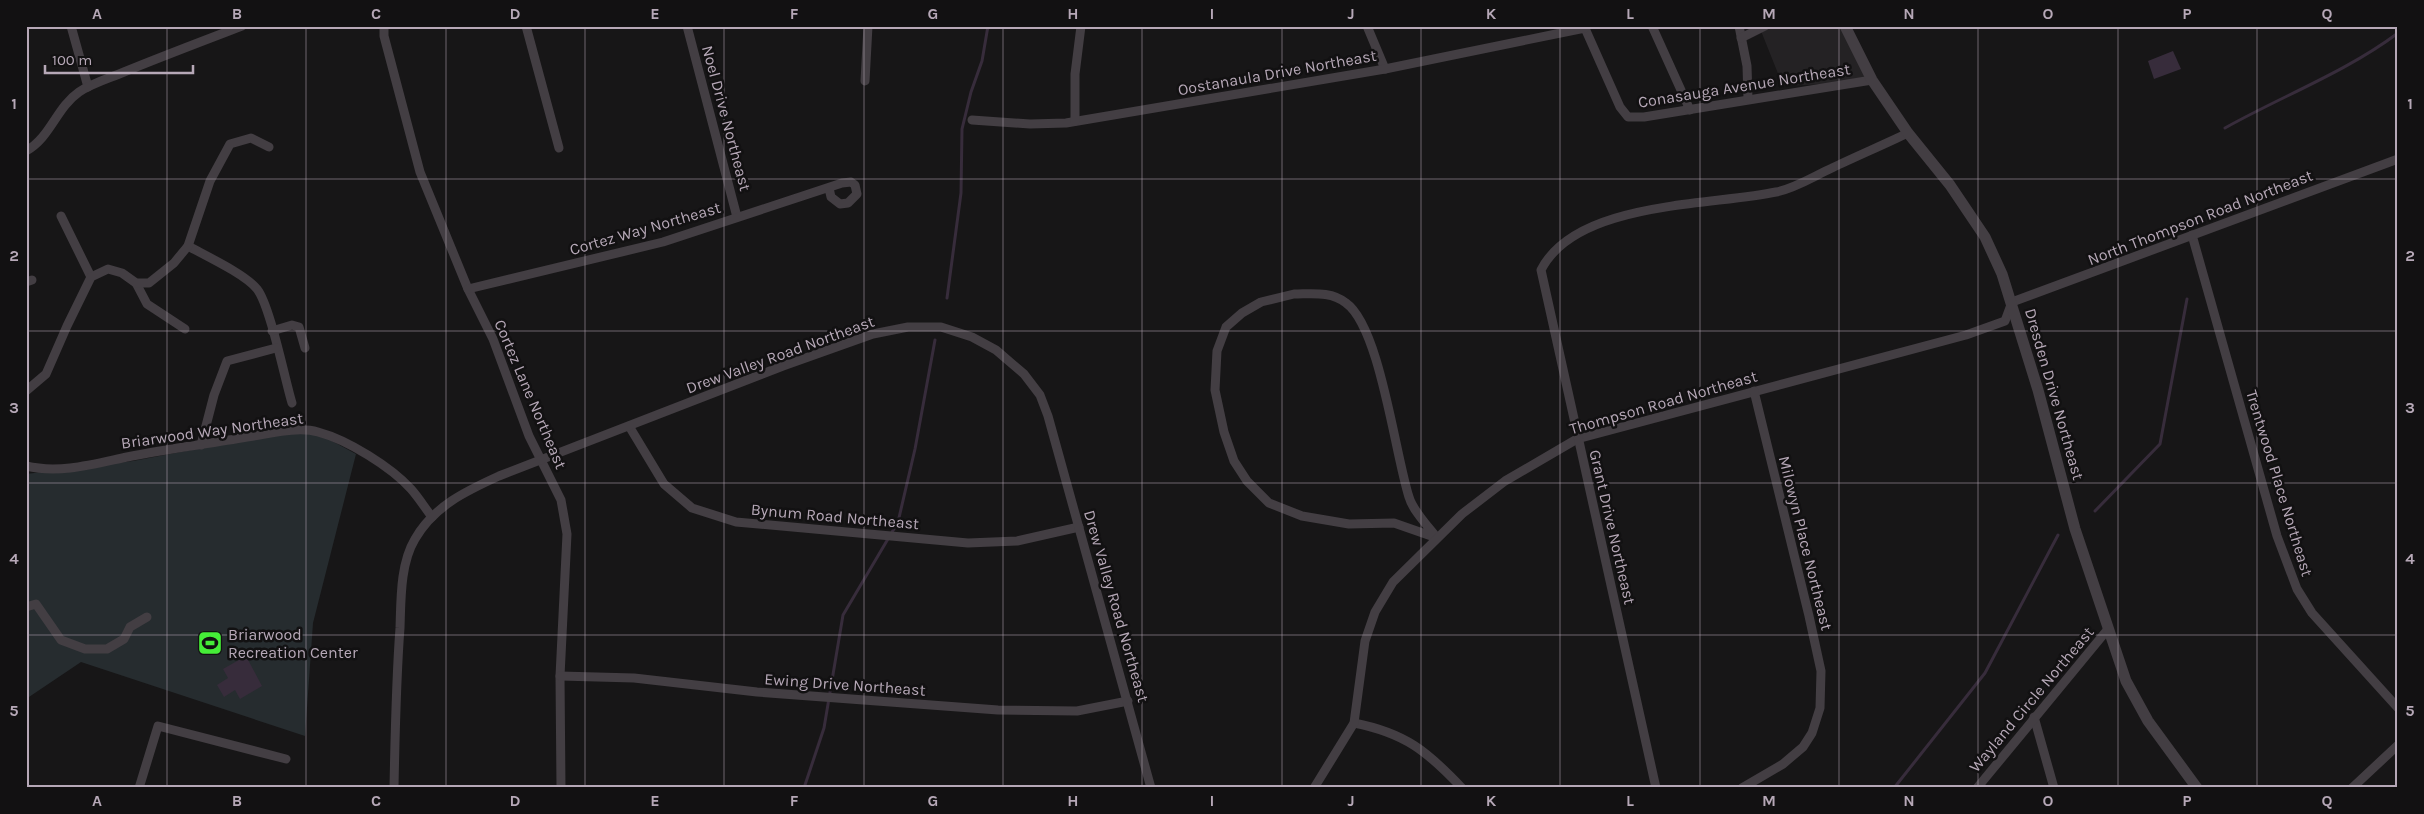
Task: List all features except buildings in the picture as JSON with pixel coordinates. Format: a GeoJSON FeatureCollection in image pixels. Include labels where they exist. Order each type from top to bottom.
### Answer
{"type":"FeatureCollection","features":[{"type":"Feature","properties":{"kind":"street"},"geometry":{"type":"LineString","coordinates":[[71,26],[88,87]]}},
{"type":"Feature","properties":{"kind":"street"},"geometry":{"type":"LineString","coordinates":[[26,151],[36,145],[46,135],[66,104],[88,87],[242,26]]}},
{"type":"Feature","properties":{"kind":"street","name":"Cortez Lane Northeast"},"geometry":{"type":"LineString","coordinates":[[384,26],[384,36],[420,172],[468,289],[493,340],[529,436],[562,500],[566,534],[560,676],[560,788]]}},
{"type":"Feature","properties":{"kind":"street"},"geometry":{"type":"LineString","coordinates":[[526,26],[559,148]]}},
{"type":"Feature","properties":{"kind":"street","name":"Noel Drive Northeast"},"geometry":{"type":"LineString","coordinates":[[687,26],[737,217]]}},
{"type":"Feature","properties":{"kind":"street"},"geometry":{"type":"LineString","coordinates":[[865,81],[868,26]]}},
{"type":"Feature","properties":{"kind":"street"},"geometry":{"type":"LineString","coordinates":[[1075,121],[1075,74],[1081,26]]}},
{"type":"Feature","properties":{"kind":"street"},"geometry":{"type":"LineString","coordinates":[[1367,26],[1385,69]]}},
{"type":"Feature","properties":{"kind":"street"},"geometry":{"type":"LineString","coordinates":[[1652,26],[1690,110]]}},
{"type":"Feature","properties":{"kind":"street"},"geometry":{"type":"LineString","coordinates":[[1739,26],[1747,66],[1748,99]]}},
{"type":"Feature","properties":{"kind":"street"},"geometry":{"type":"LineString","coordinates":[[1741,38],[1765,26]]}},
{"type":"Feature","properties":{"kind":"street","name":"Dresden Drive Northeast"},"geometry":{"type":"LineString","coordinates":[[1845,26],[1872,80],[1908,134],[1950,185],[1984,237],[2012,302],[2075,529],[2126,681],[2148,721],[2197,788]]}},
{"type":"Feature","properties":{"kind":"street","name":"Oostanaula Drive Northeast"},"geometry":{"type":"LineString","coordinates":[[972,120],[1048,124],[1075,121],[1385,69],[1585,27]]}},
{"type":"Feature","properties":{"kind":"street","name":"Conasauga Avenue Northeast"},"geometry":{"type":"LineString","coordinates":[[1585,27],[1609,84],[1620,107],[1628,117],[1644,117],[1872,80]]}},
{"type":"Feature","properties":{"kind":"street","name":"Grant Drive Northeast"},"geometry":{"type":"LineString","coordinates":[[1656,788],[1541,270],[1548,255],[1567,240],[1612,217],[1714,199],[1777,192],[1908,134]]}},
{"type":"Feature","properties":{"kind":"street"},"geometry":{"type":"LineString","coordinates":[[136,284],[149,283],[174,263],[188,246],[210,181],[230,144],[251,138],[269,147]]}},
{"type":"Feature","properties":{"kind":"street","name":"North Thompson Road Northeast"},"geometry":{"type":"LineString","coordinates":[[2012,302],[2398,158]]}},
{"type":"Feature","properties":{"kind":"street","name":"Cortez Way Northeast"},"geometry":{"type":"LineString","coordinates":[[468,289],[663,242],[829,188]]}},
{"type":"Feature","properties":{"kind":"street"},"geometry":{"type":"LineString","coordinates":[[60,216],[91,277]]}},
{"type":"Feature","properties":{"kind":"street","name":"Trentwood Place Northeast"},"geometry":{"type":"LineString","coordinates":[[2192,235],[2277,536],[2297,589],[2312,613],[2398,708]]}},
{"type":"Feature","properties":{"kind":"street"},"geometry":{"type":"LineString","coordinates":[[188,246],[237,274],[257,289],[272,331],[292,403]]}},
{"type":"Feature","properties":{"kind":"street"},"geometry":{"type":"LineString","coordinates":[[26,391],[46,374],[91,277],[108,269],[122,273],[136,284],[147,304],[185,329]]}},
{"type":"Feature","properties":{"kind":"street"},"geometry":{"type":"LineString","coordinates":[[1294,294],[1330,294],[1347,303],[1360,320],[1373,348],[1409,500],[1437,538],[1394,523],[1349,524],[1302,516],[1269,503],[1252,486],[1234,461],[1224,432],[1215,390],[1217,351],[1226,327],[1242,313],[1261,302],[1294,294]]}},
{"type":"Feature","properties":{"kind":"street","name":"Thompson Road Northeast"},"geometry":{"type":"LineString","coordinates":[[1314,788],[1354,723],[1366,641],[1375,612],[1393,582],[1462,514],[1505,481],[1577,439],[1966,335],[2005,321],[2012,302]]}},
{"type":"Feature","properties":{"kind":"street"},"geometry":{"type":"LineString","coordinates":[[272,331],[292,325],[299,326],[305,348]]}},
{"type":"Feature","properties":{"kind":"street","name":"Drew Valley Road Northeast"},"geometry":{"type":"LineString","coordinates":[[394,788],[402,590],[408,554],[415,539],[432,517],[465,491],[542,460],[783,366],[873,334],[908,327],[941,327],[972,337],[996,350],[1024,374],[1040,396],[1048,416],[1151,788]]}},
{"type":"Feature","properties":{"kind":"street"},"geometry":{"type":"LineString","coordinates":[[201,444],[214,395],[227,361],[276,348]]}},
{"type":"Feature","properties":{"kind":"street","name":"Milowyn Place Northeast"},"geometry":{"type":"LineString","coordinates":[[1742,788],[1783,764],[1803,747],[1812,733],[1820,702],[1821,671],[1754,391]]}},
{"type":"Feature","properties":{"kind":"street","name":"Bynum Road Northeast"},"geometry":{"type":"LineString","coordinates":[[629,426],[664,484],[692,508],[736,522],[968,542],[1017,541],[1079,527]]}},
{"type":"Feature","properties":{"kind":"street","name":"Briarwood Way Northeast"},"geometry":{"type":"LineString","coordinates":[[26,466],[73,468],[201,444],[300,430],[318,432],[358,450],[386,468],[411,489],[432,517]]}},
{"type":"Feature","properties":{"kind":"street"},"geometry":{"type":"LineString","coordinates":[[26,607],[36,604],[61,640],[86,649],[107,648],[116,644],[124,639],[130,627],[147,617]]}},
{"type":"Feature","properties":{"kind":"street","name":"Wayland Circle Northeast"},"geometry":{"type":"LineString","coordinates":[[1977,788],[2108,629]]}},
{"type":"Feature","properties":{"kind":"street","name":"Ewing Drive Northeast"},"geometry":{"type":"LineString","coordinates":[[560,676],[634,678],[757,692],[998,710],[1077,711],[1128,701]]}},
{"type":"Feature","properties":{"kind":"street"},"geometry":{"type":"LineString","coordinates":[[2034,717],[2054,788]]}},
{"type":"Feature","properties":{"kind":"street"},"geometry":{"type":"LineString","coordinates":[[1354,723],[1379,728],[1414,743],[1437,761],[1462,788]]}},
{"type":"Feature","properties":{"kind":"street"},"geometry":{"type":"LineString","coordinates":[[139,788],[158,726],[286,759]]}},
{"type":"Feature","properties":{"kind":"street"},"geometry":{"type":"LineString","coordinates":[[2352,788],[2398,745]]}},
{"type":"Feature","properties":{"kind":"shaded area"},"geometry":{"type":"Polygon","coordinates":[[[1759,26],[1843,26],[1870,82],[1783,86],[1759,26]]]}},
{"type":"Feature","properties":{"kind":"shaded area"},"geometry":{"type":"Polygon","coordinates":[[[2173,51],[2181,69],[2154,79],[2148,61],[2173,51]]]}},
{"type":"Feature","properties":{"kind":"shaded area"},"geometry":{"type":"Polygon","coordinates":[[[308,428],[356,454],[313,623],[305,736],[81,662],[26,699],[26,474],[133,461],[308,428]]]}},
{"type":"Feature","properties":{"kind":"shaded area"},"geometry":{"type":"Polygon","coordinates":[[[246,656],[262,686],[240,699],[235,690],[224,697],[217,685],[228,678],[223,669],[246,656]]]}},
{"type":"Feature","properties":{"kind":"waterway"},"geometry":{"type":"LineString","coordinates":[[947,298],[961,193],[962,129],[971,92],[982,61],[988,26]]}},
{"type":"Feature","properties":{"kind":"waterway"},"geometry":{"type":"LineString","coordinates":[[2225,128],[2357,60],[2398,33]]}},
{"type":"Feature","properties":{"kind":"waterway"},"geometry":{"type":"LineString","coordinates":[[2095,511],[2160,444],[2187,299]]}},
{"type":"Feature","properties":{"kind":"waterway"},"geometry":{"type":"LineString","coordinates":[[804,788],[824,728],[843,615],[898,522],[915,449],[935,340]]}},
{"type":"Feature","properties":{"kind":"waterway"},"geometry":{"type":"LineString","coordinates":[[1894,788],[1985,673],[2058,535]]}},
{"type":"Feature","properties":{"kind":"place","name":"Briarwood Recreation Center"},"geometry":{"type":"Point","coordinates":[210,643]}}]}
